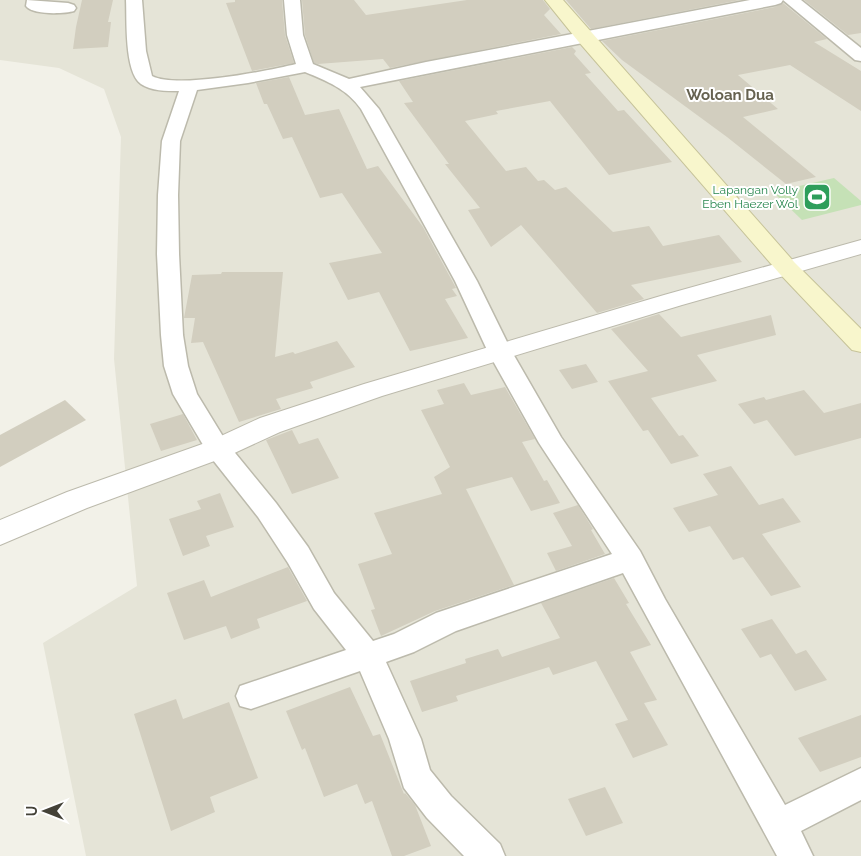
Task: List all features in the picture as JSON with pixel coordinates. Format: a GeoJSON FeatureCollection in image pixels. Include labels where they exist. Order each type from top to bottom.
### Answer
{"type":"FeatureCollection","features":[{"type":"Feature","properties":{"kind":"main road"},"geometry":{"type":"LineString","coordinates":[[554,0],[584,37],[787,268],[861,344]]}},
{"type":"Feature","properties":{"kind":"street"},"geometry":{"type":"LineString","coordinates":[[35,0],[34,6],[37,7],[68,8]]}},
{"type":"Feature","properties":{"kind":"street"},"geometry":{"type":"LineString","coordinates":[[134,0],[139,64],[145,81],[164,87],[189,86],[288,72],[306,67],[348,84],[362,96],[466,281],[500,352],[552,443],[630,559],[655,607],[796,856]]}},
{"type":"Feature","properties":{"kind":"street"},"geometry":{"type":"LineString","coordinates":[[292,0],[293,30],[298,51],[306,67]]}},
{"type":"Feature","properties":{"kind":"street"},"geometry":{"type":"LineString","coordinates":[[348,84],[400,72],[775,0]]}},
{"type":"Feature","properties":{"kind":"street"},"geometry":{"type":"LineString","coordinates":[[791,0],[861,56]]}},
{"type":"Feature","properties":{"kind":"street"},"geometry":{"type":"LineString","coordinates":[[189,86],[171,141],[168,168],[168,254],[172,335],[176,366],[185,394],[218,449],[267,510],[298,555],[324,601],[367,655],[382,683],[405,739],[416,777],[439,807],[488,856]]}},
{"type":"Feature","properties":{"kind":"street"},"geometry":{"type":"LineString","coordinates":[[0,533],[77,500],[218,449],[278,422],[411,378],[861,247]]}},
{"type":"Feature","properties":{"kind":"street"},"geometry":{"type":"LineString","coordinates":[[250,696],[404,643],[446,622],[630,559]]}},
{"type":"Feature","properties":{"kind":"street"},"geometry":{"type":"LineString","coordinates":[[779,825],[861,783]]}},
{"type":"Feature","properties":{"kind":"shaded area"},"geometry":{"type":"Polygon","coordinates":[[[0,0],[861,0],[861,856],[86,856],[43,643],[137,586],[114,359],[121,137],[104,89],[59,68],[0,60],[0,0]]]}},
{"type":"Feature","properties":{"kind":"green space","name":"Lapangan Volly Eben Haezer Wol"},"geometry":{"type":"Polygon","coordinates":[[[834,178],[861,201],[861,205],[802,220],[773,192],[834,178]]]}},
{"type":"Feature","properties":{"kind":"building"},"geometry":{"type":"Polygon","coordinates":[[[82,0],[113,0],[108,22],[111,22],[108,47],[73,49],[82,0]]]}},
{"type":"Feature","properties":{"kind":"building"},"geometry":{"type":"Polygon","coordinates":[[[235,0],[282,0],[285,35],[294,63],[252,71],[226,3],[235,2],[235,0]]]}},
{"type":"Feature","properties":{"kind":"building"},"geometry":{"type":"Polygon","coordinates":[[[302,0],[354,0],[366,15],[467,0],[543,0],[550,9],[544,15],[561,34],[390,68],[383,59],[318,64],[314,63],[305,35],[302,0]]]}},
{"type":"Feature","properties":{"kind":"building"},"geometry":{"type":"Polygon","coordinates":[[[566,0],[740,0],[591,29],[566,0]]]}},
{"type":"Feature","properties":{"kind":"building"},"geometry":{"type":"Polygon","coordinates":[[[804,0],[861,0],[861,33],[848,35],[804,0]]]}},
{"type":"Feature","properties":{"kind":"building"},"geometry":{"type":"Polygon","coordinates":[[[783,3],[827,39],[814,42],[861,71],[861,111],[790,65],[738,75],[778,109],[743,117],[816,177],[786,184],[727,137],[622,60],[602,41],[775,7],[783,3]]]}},
{"type":"Feature","properties":{"kind":"building"},"geometry":{"type":"Polygon","coordinates":[[[572,47],[576,51],[574,54],[591,73],[585,74],[618,111],[624,110],[672,162],[609,175],[550,101],[496,111],[498,114],[465,121],[506,171],[526,167],[538,181],[544,180],[555,190],[566,187],[613,232],[649,226],[663,246],[719,235],[742,262],[631,285],[644,299],[597,313],[521,225],[491,247],[468,210],[480,208],[445,164],[449,164],[404,103],[413,102],[399,81],[572,47]]]}},
{"type":"Feature","properties":{"kind":"building"},"geometry":{"type":"Polygon","coordinates":[[[289,77],[305,115],[339,109],[367,169],[378,166],[423,227],[456,288],[452,289],[457,296],[445,299],[468,338],[410,351],[379,292],[348,300],[329,263],[382,253],[342,193],[320,198],[292,137],[283,139],[267,104],[264,104],[256,83],[289,77]]]}},
{"type":"Feature","properties":{"kind":"building"},"geometry":{"type":"Polygon","coordinates":[[[222,272],[283,272],[275,357],[293,352],[295,354],[337,341],[355,367],[310,382],[313,388],[276,399],[281,409],[239,422],[203,342],[191,343],[195,318],[184,318],[192,275],[221,274],[222,272]]]}},
{"type":"Feature","properties":{"kind":"building"},"geometry":{"type":"Polygon","coordinates":[[[659,314],[681,337],[771,315],[776,335],[697,355],[717,381],[651,398],[679,436],[683,435],[699,456],[671,464],[648,430],[643,431],[608,381],[648,371],[611,329],[659,314]]]}},
{"type":"Feature","properties":{"kind":"building"},"geometry":{"type":"Polygon","coordinates":[[[586,364],[598,382],[572,389],[559,370],[586,364]]]}},
{"type":"Feature","properties":{"kind":"building"},"geometry":{"type":"Polygon","coordinates":[[[464,383],[471,395],[505,387],[535,439],[522,442],[544,481],[547,480],[560,503],[531,511],[512,477],[466,489],[514,585],[435,611],[381,636],[371,610],[375,609],[358,564],[392,554],[374,513],[442,494],[434,477],[450,467],[421,410],[444,404],[437,390],[464,383]]]}},
{"type":"Feature","properties":{"kind":"building"},"geometry":{"type":"Polygon","coordinates":[[[804,390],[824,413],[861,403],[861,438],[795,456],[767,420],[754,424],[738,404],[764,397],[766,400],[804,390]]]}},
{"type":"Feature","properties":{"kind":"building"},"geometry":{"type":"Polygon","coordinates":[[[65,400],[86,420],[0,467],[0,435],[65,400]]]}},
{"type":"Feature","properties":{"kind":"building"},"geometry":{"type":"Polygon","coordinates":[[[183,414],[197,440],[161,451],[150,424],[183,414]]]}},
{"type":"Feature","properties":{"kind":"building"},"geometry":{"type":"Polygon","coordinates":[[[292,430],[299,444],[318,438],[339,478],[292,494],[266,440],[292,430]]]}},
{"type":"Feature","properties":{"kind":"building"},"geometry":{"type":"Polygon","coordinates":[[[731,466],[759,505],[783,498],[801,522],[762,534],[801,587],[771,596],[743,557],[733,560],[710,526],[689,532],[673,508],[718,495],[703,474],[731,466]]]}},
{"type":"Feature","properties":{"kind":"building"},"geometry":{"type":"Polygon","coordinates":[[[220,493],[234,527],[206,536],[210,546],[183,556],[169,519],[201,509],[197,501],[220,493]]]}},
{"type":"Feature","properties":{"kind":"building"},"geometry":{"type":"Polygon","coordinates":[[[578,505],[593,529],[591,530],[605,554],[556,571],[547,553],[572,546],[553,513],[578,505]]]}},
{"type":"Feature","properties":{"kind":"building"},"geometry":{"type":"Polygon","coordinates":[[[288,567],[307,601],[257,619],[260,628],[231,639],[226,626],[184,640],[167,593],[204,580],[211,597],[288,567]]]}},
{"type":"Feature","properties":{"kind":"building"},"geometry":{"type":"Polygon","coordinates":[[[614,578],[629,603],[626,604],[651,645],[630,652],[657,700],[644,703],[668,745],[633,758],[615,724],[628,720],[596,661],[553,675],[549,667],[456,696],[458,701],[422,712],[410,681],[466,663],[465,659],[498,649],[502,657],[560,638],[541,603],[614,578]]]}},
{"type":"Feature","properties":{"kind":"building"},"geometry":{"type":"Polygon","coordinates":[[[772,619],[796,654],[806,650],[827,680],[795,691],[771,654],[760,658],[741,629],[772,619]]]}},
{"type":"Feature","properties":{"kind":"building"},"geometry":{"type":"Polygon","coordinates":[[[350,687],[373,736],[380,734],[404,794],[415,805],[431,846],[404,856],[392,856],[372,801],[365,804],[357,784],[324,797],[305,748],[302,750],[286,711],[350,687]]]}},
{"type":"Feature","properties":{"kind":"building"},"geometry":{"type":"Polygon","coordinates":[[[176,699],[183,719],[229,702],[258,778],[210,797],[215,812],[171,831],[134,714],[176,699]]]}},
{"type":"Feature","properties":{"kind":"building"},"geometry":{"type":"Polygon","coordinates":[[[861,715],[861,757],[820,772],[798,738],[861,715]]]}},
{"type":"Feature","properties":{"kind":"building"},"geometry":{"type":"Polygon","coordinates":[[[605,787],[623,823],[586,836],[568,799],[605,787]]]}},
{"type":"Feature","properties":{"kind":"place","name":"Lapangan Volly Eben Haezer Wol"},"geometry":{"type":"Point","coordinates":[817,197]}},
{"type":"Feature","properties":{"kind":"district","name":"Woloan Dua"},"geometry":{"type":"Point","coordinates":[730,95]}}]}
